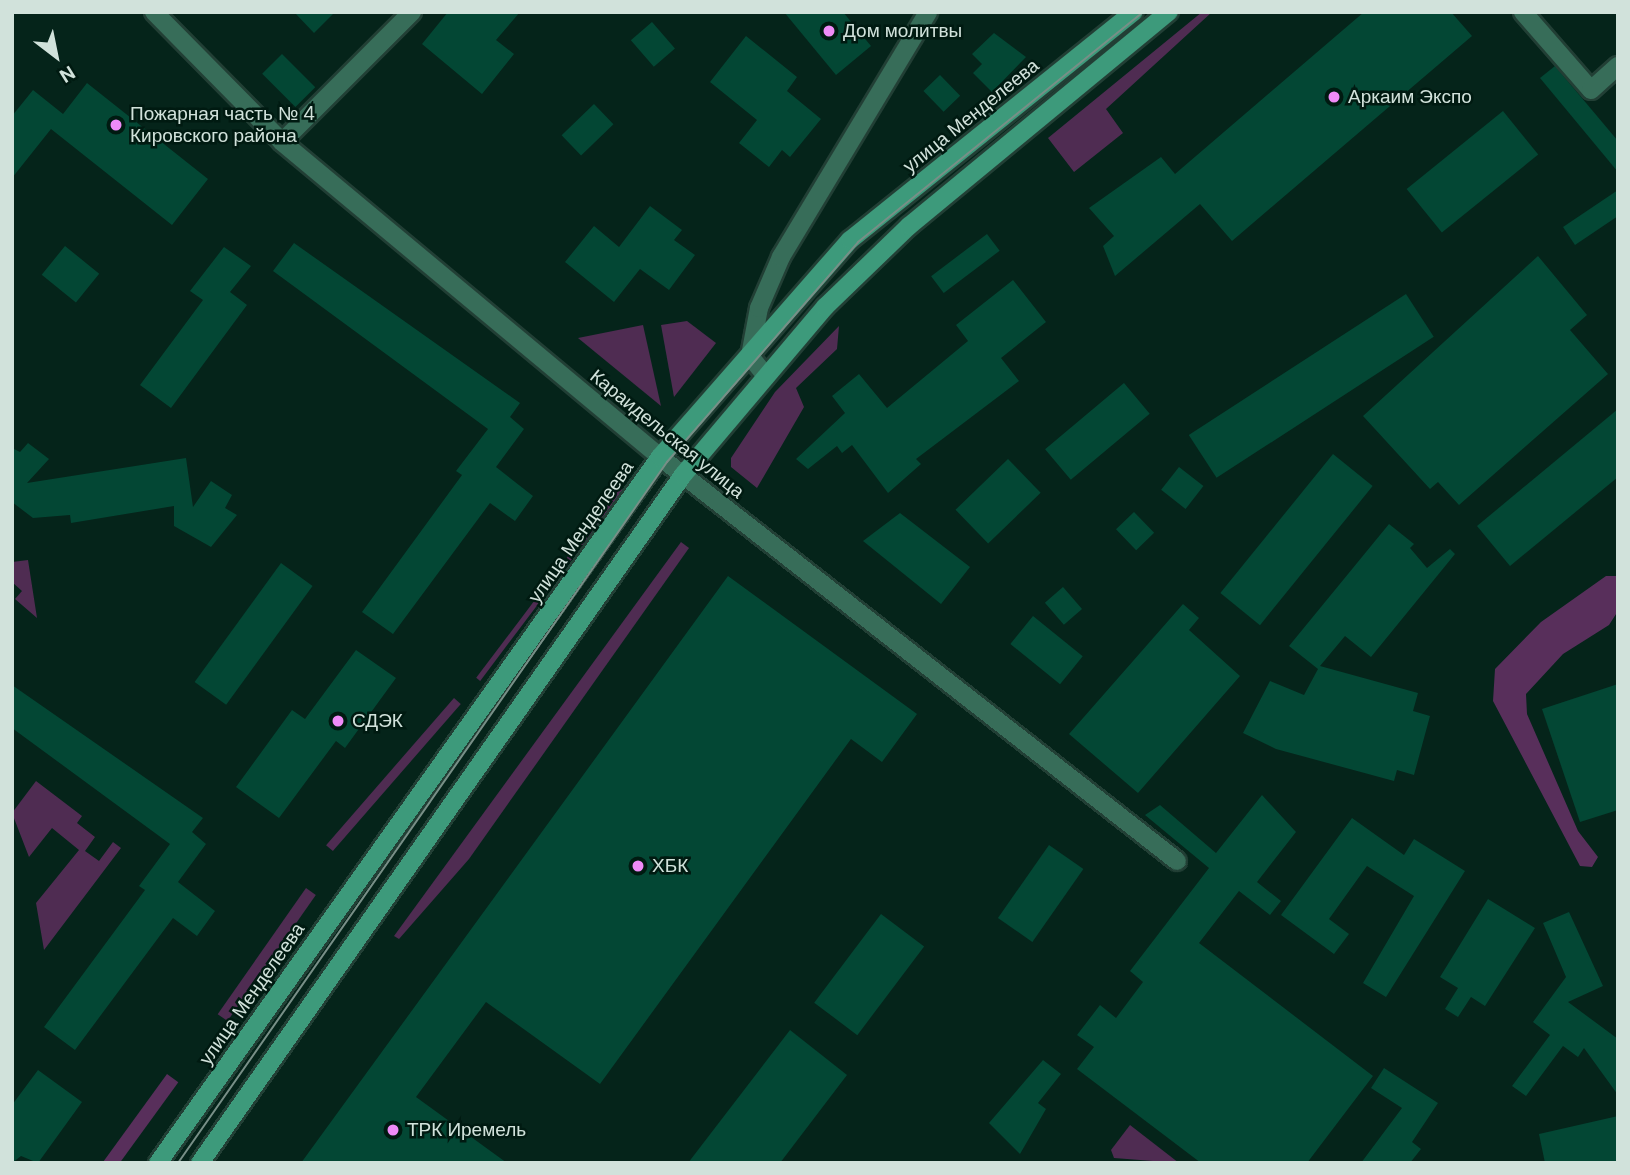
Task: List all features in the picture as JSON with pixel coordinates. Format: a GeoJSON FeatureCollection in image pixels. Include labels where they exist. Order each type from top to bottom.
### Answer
{"type":"FeatureCollection","features":[{"type":"Feature","properties":{"kind":"main road","name":"улица Менделеева"},"geometry":{"type":"LineString","coordinates":[[158,1163],[660,457],[850,240],[1134,12]]}},
{"type":"Feature","properties":{"kind":"main road"},"geometry":{"type":"LineString","coordinates":[[200,1163],[683,475],[766,376],[825,307],[909,226],[1169,12]]}},
{"type":"Feature","properties":{"kind":"street","name":"Караидельская улица"},"geometry":{"type":"LineString","coordinates":[[154,12],[282,142],[660,457],[1177,861]]}},
{"type":"Feature","properties":{"kind":"street"},"geometry":{"type":"LineString","coordinates":[[282,142],[412,12]]}},
{"type":"Feature","properties":{"kind":"street"},"geometry":{"type":"LineString","coordinates":[[766,376],[750,356],[759,308],[781,257],[928,12]]}},
{"type":"Feature","properties":{"kind":"street"},"geometry":{"type":"LineString","coordinates":[[1523,12],[1591,90],[1618,66]]}},
{"type":"Feature","properties":{"kind":"shaded area"},"geometry":{"type":"Polygon","coordinates":[[[1202,12],[1212,12],[1106,109],[1123,133],[1074,172],[1048,138],[1202,12]]]}},
{"type":"Feature","properties":{"kind":"shaded area"},"geometry":{"type":"Polygon","coordinates":[[[687,321],[716,343],[674,397],[661,325],[687,321]]]}},
{"type":"Feature","properties":{"kind":"shaded area"},"geometry":{"type":"Polygon","coordinates":[[[643,325],[661,406],[578,338],[643,325]]]}},
{"type":"Feature","properties":{"kind":"shaded area"},"geometry":{"type":"Polygon","coordinates":[[[839,326],[837,349],[796,388],[804,407],[757,488],[731,467],[731,458],[775,392],[839,326]]]}},
{"type":"Feature","properties":{"kind":"shaded area"},"geometry":{"type":"Polygon","coordinates":[[[620,487],[624,490],[480,681],[476,678],[620,487]]]}},
{"type":"Feature","properties":{"kind":"shaded area"},"geometry":{"type":"Polygon","coordinates":[[[681,542],[689,548],[469,859],[399,939],[394,936],[681,542]]]}},
{"type":"Feature","properties":{"kind":"shaded area"},"geometry":{"type":"Polygon","coordinates":[[[28,560],[37,618],[15,599],[22,591],[12,582],[12,562],[28,560]]]}},
{"type":"Feature","properties":{"kind":"shaded area"},"geometry":{"type":"Polygon","coordinates":[[[1606,576],[1618,576],[1618,611],[1609,625],[1563,654],[1526,694],[1527,714],[1578,831],[1598,857],[1592,867],[1580,866],[1493,701],[1495,669],[1541,622],[1606,576]]]}},
{"type":"Feature","properties":{"kind":"shaded area"},"geometry":{"type":"Polygon","coordinates":[[[454,698],[461,704],[333,851],[326,845],[454,698]]]}},
{"type":"Feature","properties":{"kind":"shaded area"},"geometry":{"type":"Polygon","coordinates":[[[36,781],[82,816],[77,823],[95,837],[85,851],[99,861],[113,842],[121,848],[44,950],[36,903],[79,850],[52,828],[29,857],[12,813],[36,781]]]}},
{"type":"Feature","properties":{"kind":"shaded area"},"geometry":{"type":"Polygon","coordinates":[[[306,888],[316,895],[227,1021],[218,1014],[306,888]]]}},
{"type":"Feature","properties":{"kind":"shaded area"},"geometry":{"type":"Polygon","coordinates":[[[167,1074],[178,1082],[120,1163],[102,1163],[167,1074]]]}},
{"type":"Feature","properties":{"kind":"shaded area"},"geometry":{"type":"Polygon","coordinates":[[[1130,1125],[1179,1163],[1114,1158],[1111,1150],[1130,1125]]]}},
{"type":"Feature","properties":{"kind":"building"},"geometry":{"type":"Polygon","coordinates":[[[294,12],[335,12],[314,33],[294,12]]]}},
{"type":"Feature","properties":{"kind":"building"},"geometry":{"type":"Polygon","coordinates":[[[448,12],[520,12],[496,40],[514,54],[482,94],[422,44],[448,12]]]}},
{"type":"Feature","properties":{"kind":"building","name":"Дом молитвы"},"geometry":{"type":"Polygon","coordinates":[[[784,12],[843,12],[871,46],[836,75],[784,12]]]}},
{"type":"Feature","properties":{"kind":"building","name":"Аркаим Экспо"},"geometry":{"type":"Polygon","coordinates":[[[1364,12],[1451,12],[1472,36],[1232,241],[1200,204],[1115,276],[1103,246],[1114,236],[1089,208],[1161,157],[1175,174],[1364,12]]]}},
{"type":"Feature","properties":{"kind":"building"},"geometry":{"type":"Polygon","coordinates":[[[652,22],[675,48],[654,67],[631,40],[652,22]]]}},
{"type":"Feature","properties":{"kind":"building"},"geometry":{"type":"Polygon","coordinates":[[[994,33],[1026,57],[992,92],[973,73],[982,64],[972,54],[994,33]]]}},
{"type":"Feature","properties":{"kind":"building"},"geometry":{"type":"Polygon","coordinates":[[[746,36],[797,77],[787,91],[821,119],[790,157],[782,150],[769,167],[739,143],[757,120],[710,82],[746,36]]]}},
{"type":"Feature","properties":{"kind":"building"},"geometry":{"type":"Polygon","coordinates":[[[282,54],[315,87],[295,107],[262,74],[282,54]]]}},
{"type":"Feature","properties":{"kind":"building"},"geometry":{"type":"Polygon","coordinates":[[[1555,66],[1618,141],[1618,172],[1540,78],[1555,66]]]}},
{"type":"Feature","properties":{"kind":"building"},"geometry":{"type":"Polygon","coordinates":[[[940,75],[960,96],[944,112],[923,91],[940,75]]]}},
{"type":"Feature","properties":{"kind":"building"},"geometry":{"type":"Polygon","coordinates":[[[87,83],[208,179],[172,225],[51,129],[12,178],[12,116],[33,90],[63,114],[87,83]]]}},
{"type":"Feature","properties":{"kind":"building"},"geometry":{"type":"Polygon","coordinates":[[[594,104],[613,124],[581,155],[562,135],[594,104]]]}},
{"type":"Feature","properties":{"kind":"building"},"geometry":{"type":"Polygon","coordinates":[[[1503,111],[1538,155],[1442,233],[1407,189],[1503,111]]]}},
{"type":"Feature","properties":{"kind":"building"},"geometry":{"type":"Polygon","coordinates":[[[1618,190],[1618,216],[1575,245],[1563,227],[1618,190]]]}},
{"type":"Feature","properties":{"kind":"building"},"geometry":{"type":"Polygon","coordinates":[[[650,206],[682,230],[674,240],[695,255],[669,290],[640,269],[614,302],[565,262],[594,226],[619,247],[650,206]]]}},
{"type":"Feature","properties":{"kind":"building"},"geometry":{"type":"Polygon","coordinates":[[[987,234],[1000,251],[944,293],[931,276],[987,234]]]}},
{"type":"Feature","properties":{"kind":"building"},"geometry":{"type":"Polygon","coordinates":[[[294,243],[520,403],[510,417],[524,429],[496,467],[533,496],[515,521],[490,503],[393,634],[362,612],[462,475],[456,471],[488,429],[273,271],[294,243]]]}},
{"type":"Feature","properties":{"kind":"building"},"geometry":{"type":"Polygon","coordinates":[[[65,246],[99,274],[76,302],[42,275],[65,246]]]}},
{"type":"Feature","properties":{"kind":"building"},"geometry":{"type":"Polygon","coordinates":[[[224,247],[251,266],[230,292],[247,305],[171,408],[140,385],[203,300],[190,291],[224,247]]]}},
{"type":"Feature","properties":{"kind":"building"},"geometry":{"type":"Polygon","coordinates":[[[1538,256],[1587,315],[1570,330],[1608,374],[1459,505],[1438,482],[1430,489],[1363,416],[1538,256]]]}},
{"type":"Feature","properties":{"kind":"building"},"geometry":{"type":"Polygon","coordinates":[[[1013,280],[1046,322],[1001,358],[1019,381],[916,459],[921,464],[888,493],[852,445],[842,453],[837,446],[808,469],[796,459],[845,413],[832,396],[859,374],[887,408],[968,341],[956,325],[1013,280]]]}},
{"type":"Feature","properties":{"kind":"building"},"geometry":{"type":"Polygon","coordinates":[[[1406,294],[1434,337],[1217,478],[1189,435],[1406,294]]]}},
{"type":"Feature","properties":{"kind":"building"},"geometry":{"type":"Polygon","coordinates":[[[1124,383],[1150,414],[1071,480],[1045,449],[1124,383]]]}},
{"type":"Feature","properties":{"kind":"building"},"geometry":{"type":"Polygon","coordinates":[[[1618,409],[1618,477],[1510,566],[1477,526],[1618,409]]]}},
{"type":"Feature","properties":{"kind":"building"},"geometry":{"type":"Polygon","coordinates":[[[28,443],[49,459],[27,483],[186,458],[193,507],[211,481],[232,495],[225,508],[237,515],[211,547],[174,526],[174,506],[71,523],[70,515],[33,518],[12,502],[12,448],[20,452],[28,443]]]}},
{"type":"Feature","properties":{"kind":"building"},"geometry":{"type":"Polygon","coordinates":[[[1333,454],[1373,486],[1260,625],[1220,593],[1333,454]]]}},
{"type":"Feature","properties":{"kind":"building"},"geometry":{"type":"Polygon","coordinates":[[[1008,459],[1041,493],[988,544],[955,510],[1008,459]]]}},
{"type":"Feature","properties":{"kind":"building"},"geometry":{"type":"Polygon","coordinates":[[[1179,467],[1203,486],[1186,509],[1161,490],[1179,467]]]}},
{"type":"Feature","properties":{"kind":"building"},"geometry":{"type":"Polygon","coordinates":[[[1134,512],[1154,533],[1136,550],[1116,529],[1134,512]]]}},
{"type":"Feature","properties":{"kind":"building"},"geometry":{"type":"Polygon","coordinates":[[[900,513],[970,567],[941,604],[863,541],[900,513]]]}},
{"type":"Feature","properties":{"kind":"building"},"geometry":{"type":"Polygon","coordinates":[[[1389,524],[1414,544],[1410,548],[1427,568],[1450,549],[1455,554],[1371,657],[1345,636],[1320,666],[1418,693],[1413,711],[1430,716],[1414,775],[1397,770],[1394,781],[1276,749],[1243,733],[1270,681],[1304,695],[1318,669],[1289,646],[1389,524]]]}},
{"type":"Feature","properties":{"kind":"building"},"geometry":{"type":"Polygon","coordinates":[[[281,563],[313,586],[226,705],[195,682],[281,563]]]}},
{"type":"Feature","properties":{"kind":"building","name":"ХБК"},"geometry":{"type":"Polygon","coordinates":[[[728,576],[917,714],[882,762],[851,739],[600,1084],[486,1002],[416,1097],[507,1163],[301,1163],[728,576]]]}},
{"type":"Feature","properties":{"kind":"building"},"geometry":{"type":"Polygon","coordinates":[[[1063,587],[1082,609],[1064,625],[1045,603],[1063,587]]]}},
{"type":"Feature","properties":{"kind":"building"},"geometry":{"type":"Polygon","coordinates":[[[1183,604],[1199,618],[1189,630],[1240,676],[1138,793],[1069,734],[1183,604]]]}},
{"type":"Feature","properties":{"kind":"building"},"geometry":{"type":"Polygon","coordinates":[[[1033,616],[1083,656],[1060,684],[1010,644],[1033,616]]]}},
{"type":"Feature","properties":{"kind":"building"},"geometry":{"type":"Polygon","coordinates":[[[356,650],[396,678],[345,748],[336,741],[279,818],[236,787],[292,710],[305,719],[356,650]]]}},
{"type":"Feature","properties":{"kind":"building"},"geometry":{"type":"Polygon","coordinates":[[[1618,684],[1618,810],[1580,822],[1542,709],[1618,684]]]}},
{"type":"Feature","properties":{"kind":"building"},"geometry":{"type":"Polygon","coordinates":[[[12,685],[203,818],[192,832],[206,844],[178,882],[215,911],[197,936],[173,918],[75,1050],[44,1027],[145,890],[139,886],[170,844],[12,728],[12,685]]]}},
{"type":"Feature","properties":{"kind":"building"},"geometry":{"type":"Polygon","coordinates":[[[1262,795],[1296,832],[1257,882],[1281,901],[1270,915],[1239,891],[1199,943],[1373,1076],[1307,1163],[1201,1163],[1077,1069],[1094,1047],[1077,1035],[1100,1005],[1116,1018],[1143,982],[1130,971],[1209,868],[1145,815],[1160,805],[1216,853],[1262,795]]]}},
{"type":"Feature","properties":{"kind":"building"},"geometry":{"type":"Polygon","coordinates":[[[1352,818],[1404,855],[1414,839],[1465,871],[1386,997],[1363,983],[1414,896],[1367,866],[1329,919],[1349,934],[1334,954],[1281,915],[1352,818]]]}},
{"type":"Feature","properties":{"kind":"building"},"geometry":{"type":"Polygon","coordinates":[[[1049,845],[1083,869],[1032,942],[998,918],[1049,845]]]}},
{"type":"Feature","properties":{"kind":"building"},"geometry":{"type":"Polygon","coordinates":[[[1488,899],[1535,928],[1485,1006],[1471,997],[1458,1017],[1445,1009],[1458,988],[1440,977],[1488,899]]]}},
{"type":"Feature","properties":{"kind":"building"},"geometry":{"type":"Polygon","coordinates":[[[1569,912],[1603,986],[1568,1002],[1618,1039],[1618,1095],[1584,1048],[1578,1057],[1563,1046],[1526,1096],[1512,1086],[1550,1035],[1533,1022],[1566,977],[1543,923],[1569,912]]]}},
{"type":"Feature","properties":{"kind":"building"},"geometry":{"type":"Polygon","coordinates":[[[881,914],[924,946],[857,1035],[814,1003],[881,914]]]}},
{"type":"Feature","properties":{"kind":"building"},"geometry":{"type":"Polygon","coordinates":[[[790,1030],[847,1075],[780,1163],[688,1163],[790,1030]]]}},
{"type":"Feature","properties":{"kind":"building"},"geometry":{"type":"Polygon","coordinates":[[[1043,1060],[1061,1074],[1038,1103],[1046,1109],[1020,1154],[989,1123],[1043,1060]]]}},
{"type":"Feature","properties":{"kind":"building"},"geometry":{"type":"Polygon","coordinates":[[[1384,1068],[1438,1103],[1412,1142],[1421,1149],[1410,1163],[1361,1163],[1402,1108],[1371,1088],[1384,1068]]]}},
{"type":"Feature","properties":{"kind":"building"},"geometry":{"type":"Polygon","coordinates":[[[38,1070],[82,1102],[38,1163],[21,1156],[12,1163],[12,1105],[38,1070]]]}},
{"type":"Feature","properties":{"kind":"building"},"geometry":{"type":"Polygon","coordinates":[[[1618,1116],[1618,1163],[1545,1163],[1539,1134],[1618,1116]]]}},
{"type":"Feature","properties":{"kind":"tram line"},"geometry":{"type":"LineString","coordinates":[[178,1163],[667,462],[858,242],[1143,12]]}},
{"type":"Feature","properties":{"kind":"place","name":"Дом молитвы"},"geometry":{"type":"Point","coordinates":[829,31]}},
{"type":"Feature","properties":{"kind":"place","name":"Аркаим Экспо"},"geometry":{"type":"Point","coordinates":[1334,97]}},
{"type":"Feature","properties":{"kind":"place","name":"Пожарная часть № 4 Кировского района"},"geometry":{"type":"Point","coordinates":[116,125]}},
{"type":"Feature","properties":{"kind":"place","name":"СДЭК"},"geometry":{"type":"Point","coordinates":[338,721]}},
{"type":"Feature","properties":{"kind":"place","name":"ХБК"},"geometry":{"type":"Point","coordinates":[638,866]}},
{"type":"Feature","properties":{"kind":"place","name":"ТРК Иремель"},"geometry":{"type":"Point","coordinates":[393,1130]}}]}
